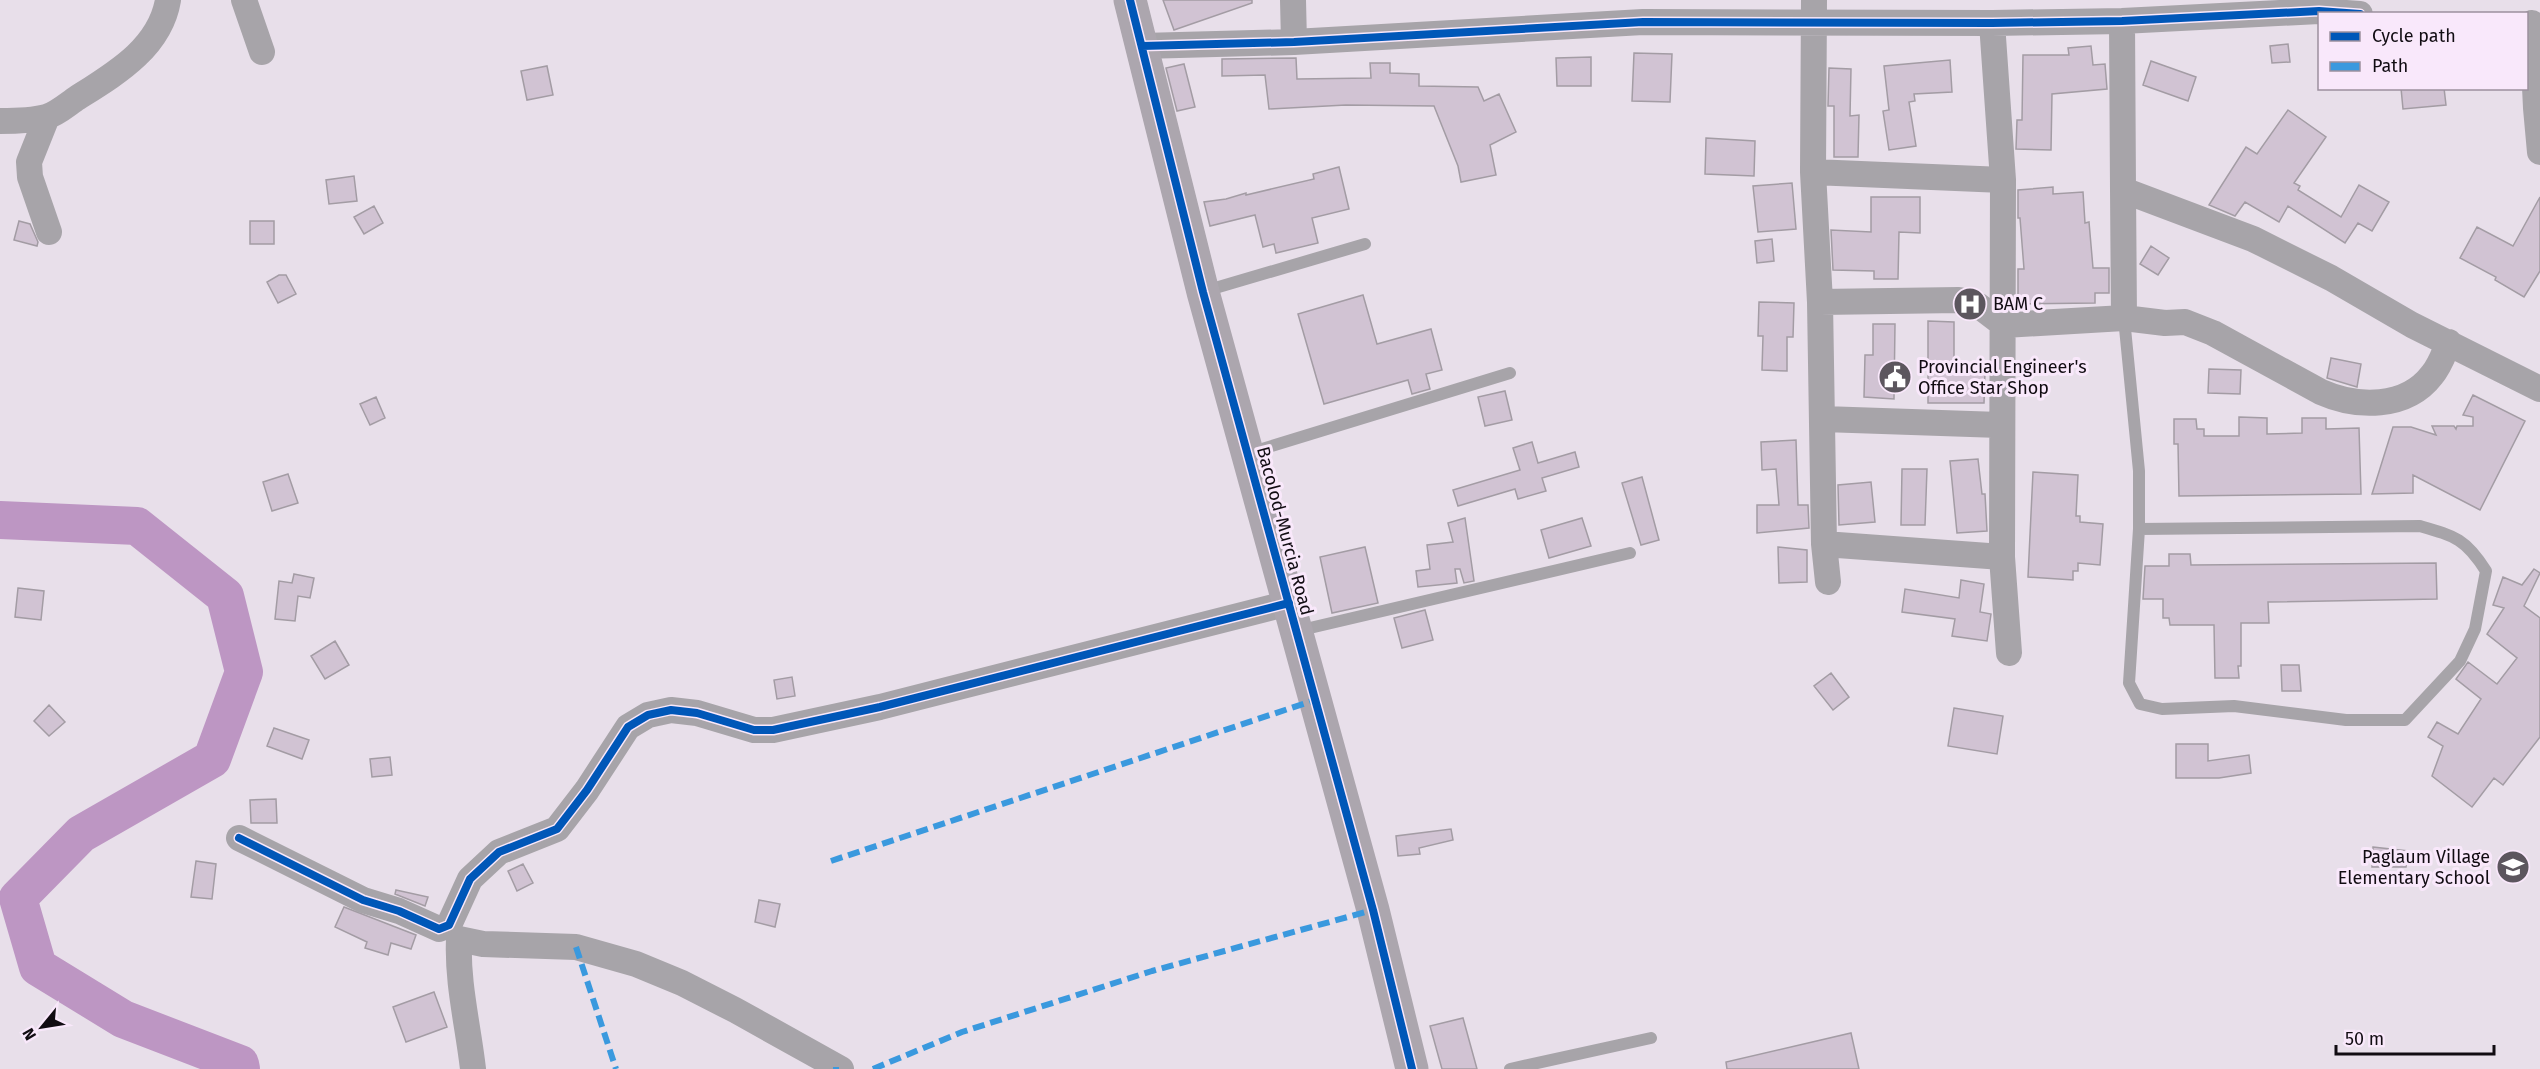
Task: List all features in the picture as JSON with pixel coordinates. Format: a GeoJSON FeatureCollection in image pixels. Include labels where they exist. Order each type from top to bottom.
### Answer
{"type":"FeatureCollection","features":[{"type":"Feature","properties":{"kind":"main road","name":"Bacolod-Murcia Road"},"geometry":{"type":"LineString","coordinates":[[1130,0],[1203,292],[1373,910],[1412,1069]]}},
{"type":"Feature","properties":{"kind":"street"},"geometry":{"type":"LineString","coordinates":[[0,121],[47,117],[105,80],[142,51],[156,33],[166,12],[168,0]]}},
{"type":"Feature","properties":{"kind":"street"},"geometry":{"type":"LineString","coordinates":[[244,0],[262,52]]}},
{"type":"Feature","properties":{"kind":"street"},"geometry":{"type":"LineString","coordinates":[[1293,0],[1294,42]]}},
{"type":"Feature","properties":{"kind":"street"},"geometry":{"type":"LineString","coordinates":[[1142,46],[1294,42],[1643,11],[1814,11],[1992,23],[2122,21],[2318,6],[2350,12]]}},
{"type":"Feature","properties":{"kind":"street"},"geometry":{"type":"LineString","coordinates":[[1814,11],[1813,172],[1820,302],[1824,544],[1828,582]]}},
{"type":"Feature","properties":{"kind":"street"},"geometry":{"type":"LineString","coordinates":[[2122,21],[2124,318]]}},
{"type":"Feature","properties":{"kind":"street"},"geometry":{"type":"LineString","coordinates":[[1992,23],[2003,180],[2004,325],[2000,425],[2002,556],[2009,653]]}},
{"type":"Feature","properties":{"kind":"street"},"geometry":{"type":"LineString","coordinates":[[2533,23],[2540,152]]}},
{"type":"Feature","properties":{"kind":"street"},"geometry":{"type":"LineString","coordinates":[[47,117],[29,162],[30,177],[49,232]]}},
{"type":"Feature","properties":{"kind":"street"},"geometry":{"type":"LineString","coordinates":[[1813,172],[2003,180]]}},
{"type":"Feature","properties":{"kind":"street"},"geometry":{"type":"LineString","coordinates":[[2123,190],[2253,239],[2331,278],[2412,325],[2540,389]]}},
{"type":"Feature","properties":{"kind":"street"},"geometry":{"type":"LineString","coordinates":[[1820,302],[1959,300],[1979,306],[2004,325],[2124,318],[2165,323],[2186,322],[2213,333],[2330,396],[2356,402],[2379,403],[2417,391],[2433,375],[2449,342]]}},
{"type":"Feature","properties":{"kind":"street"},"geometry":{"type":"LineString","coordinates":[[1823,419],[2000,425]]}},
{"type":"Feature","properties":{"kind":"street"},"geometry":{"type":"LineString","coordinates":[[1824,544],[2002,556]]}},
{"type":"Feature","properties":{"kind":"street"},"geometry":{"type":"LineString","coordinates":[[473,1069],[469,1035],[459,989],[454,932],[470,879],[499,852],[557,829],[587,790],[628,726],[648,715],[671,710],[688,712],[754,730],[785,728],[1293,617]]}},
{"type":"Feature","properties":{"kind":"street"},"geometry":{"type":"LineString","coordinates":[[239,838],[363,900],[399,911],[439,929],[454,932],[483,944],[576,947],[636,964],[682,983],[735,1010],[841,1069]]}},
{"type":"Feature","properties":{"kind":"lane"},"geometry":{"type":"LineString","coordinates":[[1203,292],[1365,244]]}},
{"type":"Feature","properties":{"kind":"lane"},"geometry":{"type":"LineString","coordinates":[[2124,318],[2139,471],[2139,529],[2129,683],[2140,704],[2162,708],[2234,706],[2346,720],[2405,720],[2460,661],[2475,629],[2486,571],[2474,553],[2455,536],[2446,533],[2420,526],[2139,529]]}},
{"type":"Feature","properties":{"kind":"lane"},"geometry":{"type":"LineString","coordinates":[[1248,453],[1510,373]]}},
{"type":"Feature","properties":{"kind":"lane"},"geometry":{"type":"LineString","coordinates":[[1293,617],[1630,553]]}},
{"type":"Feature","properties":{"kind":"lane"},"geometry":{"type":"LineString","coordinates":[[1510,1069],[1651,1038]]}},
{"type":"Feature","properties":{"kind":"building"},"geometry":{"type":"Polygon","coordinates":[[[1163,0],[1252,0],[1252,3],[1174,30],[1163,0]]]}},
{"type":"Feature","properties":{"kind":"building"},"geometry":{"type":"Polygon","coordinates":[[[2288,44],[2290,62],[2272,63],[2270,46],[2288,44]]]}},
{"type":"Feature","properties":{"kind":"building"},"geometry":{"type":"Polygon","coordinates":[[[2091,46],[2093,65],[2105,64],[2107,89],[2052,94],[2051,150],[2016,149],[2017,120],[2022,120],[2023,55],[2069,55],[2068,48],[2091,46]]]}},
{"type":"Feature","properties":{"kind":"building"},"geometry":{"type":"Polygon","coordinates":[[[1634,53],[1672,54],[1670,102],[1632,101],[1634,53]]]}},
{"type":"Feature","properties":{"kind":"building"},"geometry":{"type":"Polygon","coordinates":[[[1591,57],[1591,86],[1557,86],[1556,58],[1591,57]]]}},
{"type":"Feature","properties":{"kind":"building"},"geometry":{"type":"Polygon","coordinates":[[[1296,58],[1297,79],[1371,78],[1370,63],[1390,63],[1390,73],[1419,74],[1419,86],[1478,87],[1484,101],[1499,94],[1516,132],[1490,145],[1496,175],[1461,182],[1458,166],[1434,106],[1346,105],[1269,109],[1265,75],[1222,76],[1222,59],[1296,58]]]}},
{"type":"Feature","properties":{"kind":"building"},"geometry":{"type":"Polygon","coordinates":[[[1950,60],[1952,92],[1914,94],[1915,101],[1909,102],[1916,146],[1889,150],[1883,111],[1889,110],[1884,66],[1950,60]]]}},
{"type":"Feature","properties":{"kind":"building"},"geometry":{"type":"Polygon","coordinates":[[[2151,61],[2196,77],[2188,101],[2143,85],[2151,61]]]}},
{"type":"Feature","properties":{"kind":"building"},"geometry":{"type":"Polygon","coordinates":[[[1184,64],[1195,107],[1177,111],[1166,68],[1184,64]]]}},
{"type":"Feature","properties":{"kind":"building"},"geometry":{"type":"Polygon","coordinates":[[[547,66],[553,95],[527,100],[521,71],[547,66]]]}},
{"type":"Feature","properties":{"kind":"building"},"geometry":{"type":"Polygon","coordinates":[[[1829,68],[1851,69],[1850,116],[1859,115],[1858,157],[1834,157],[1834,106],[1828,106],[1829,68]]]}},
{"type":"Feature","properties":{"kind":"building"},"geometry":{"type":"Polygon","coordinates":[[[2401,90],[2444,90],[2446,105],[2403,109],[2401,90]]]}},
{"type":"Feature","properties":{"kind":"building"},"geometry":{"type":"Polygon","coordinates":[[[2288,110],[2326,137],[2294,183],[2300,186],[2298,190],[2341,217],[2359,185],[2389,202],[2372,231],[2358,223],[2345,243],[2288,206],[2279,222],[2245,202],[2235,216],[2209,205],[2246,147],[2257,154],[2288,110]]]}},
{"type":"Feature","properties":{"kind":"building"},"geometry":{"type":"Polygon","coordinates":[[[1706,138],[1755,141],[1754,176],[1705,174],[1706,138]]]}},
{"type":"Feature","properties":{"kind":"building"},"geometry":{"type":"Polygon","coordinates":[[[1339,167],[1349,209],[1312,218],[1318,243],[1276,253],[1274,244],[1263,247],[1255,215],[1210,226],[1204,202],[1314,179],[1313,174],[1339,167]]]}},
{"type":"Feature","properties":{"kind":"building"},"geometry":{"type":"Polygon","coordinates":[[[354,176],[357,201],[329,204],[326,180],[354,176]]]}},
{"type":"Feature","properties":{"kind":"building"},"geometry":{"type":"Polygon","coordinates":[[[1792,183],[1796,229],[1758,232],[1753,186],[1792,183]]]}},
{"type":"Feature","properties":{"kind":"building"},"geometry":{"type":"Polygon","coordinates":[[[2053,187],[2053,194],[2083,192],[2085,223],[2089,222],[2093,268],[2109,268],[2109,293],[2095,293],[2095,303],[2018,304],[2018,269],[2024,269],[2020,218],[2018,218],[2018,190],[2053,187]]]}},
{"type":"Feature","properties":{"kind":"building"},"geometry":{"type":"Polygon","coordinates":[[[1871,197],[1920,197],[1920,233],[1899,232],[1898,279],[1874,279],[1874,271],[1833,270],[1831,230],[1871,232],[1871,197]]]}},
{"type":"Feature","properties":{"kind":"building"},"geometry":{"type":"Polygon","coordinates":[[[2540,197],[2540,271],[2524,297],[2495,280],[2496,277],[2460,258],[2477,227],[2513,246],[2540,197]]]}},
{"type":"Feature","properties":{"kind":"building"},"geometry":{"type":"Polygon","coordinates":[[[374,206],[383,223],[364,234],[354,217],[374,206]]]}},
{"type":"Feature","properties":{"kind":"building"},"geometry":{"type":"Polygon","coordinates":[[[19,221],[30,224],[38,242],[37,246],[14,240],[19,221]]]}},
{"type":"Feature","properties":{"kind":"building"},"geometry":{"type":"Polygon","coordinates":[[[250,221],[274,221],[274,244],[250,244],[250,221]]]}},
{"type":"Feature","properties":{"kind":"building"},"geometry":{"type":"Polygon","coordinates":[[[1772,239],[1774,261],[1757,263],[1755,241],[1772,239]]]}},
{"type":"Feature","properties":{"kind":"building"},"geometry":{"type":"Polygon","coordinates":[[[2151,246],[2169,258],[2158,275],[2140,264],[2151,246]]]}},
{"type":"Feature","properties":{"kind":"building"},"geometry":{"type":"Polygon","coordinates":[[[279,275],[286,275],[296,294],[278,303],[267,282],[279,275]]]}},
{"type":"Feature","properties":{"kind":"building"},"geometry":{"type":"Polygon","coordinates":[[[1363,295],[1377,344],[1431,329],[1442,370],[1426,374],[1430,389],[1412,394],[1408,380],[1324,404],[1298,314],[1363,295]]]}},
{"type":"Feature","properties":{"kind":"building"},"geometry":{"type":"Polygon","coordinates":[[[1759,302],[1794,303],[1793,337],[1787,337],[1787,371],[1762,370],[1763,336],[1758,336],[1759,302]]]}},
{"type":"Feature","properties":{"kind":"building"},"geometry":{"type":"Polygon","coordinates":[[[1928,321],[1954,322],[1954,371],[1985,371],[1984,403],[1928,403],[1928,321]]]}},
{"type":"Feature","properties":{"kind":"building"},"geometry":{"type":"Polygon","coordinates":[[[1873,324],[1895,324],[1894,399],[1864,397],[1865,355],[1873,355],[1873,324]]]}},
{"type":"Feature","properties":{"kind":"building"},"geometry":{"type":"Polygon","coordinates":[[[2331,358],[2361,364],[2357,387],[2327,378],[2331,358]]]}},
{"type":"Feature","properties":{"kind":"building"},"geometry":{"type":"Polygon","coordinates":[[[2209,369],[2241,370],[2240,394],[2208,393],[2209,369]]]}},
{"type":"Feature","properties":{"kind":"building"},"geometry":{"type":"Polygon","coordinates":[[[1505,391],[1512,420],[1485,426],[1478,397],[1505,391]]]}},
{"type":"Feature","properties":{"kind":"building"},"geometry":{"type":"Polygon","coordinates":[[[2473,395],[2525,421],[2480,510],[2413,475],[2413,493],[2372,494],[2393,427],[2411,427],[2436,435],[2432,426],[2454,426],[2456,429],[2457,426],[2473,426],[2473,417],[2463,415],[2473,395]]]}},
{"type":"Feature","properties":{"kind":"building"},"geometry":{"type":"Polygon","coordinates":[[[376,397],[385,418],[370,425],[360,404],[376,397]]]}},
{"type":"Feature","properties":{"kind":"building"},"geometry":{"type":"Polygon","coordinates":[[[2239,417],[2267,418],[2267,434],[2302,433],[2302,418],[2326,418],[2326,429],[2359,428],[2361,494],[2179,496],[2178,444],[2174,444],[2174,419],[2196,419],[2197,429],[2204,429],[2204,436],[2239,436],[2239,417]]]}},
{"type":"Feature","properties":{"kind":"building"},"geometry":{"type":"Polygon","coordinates":[[[1796,440],[1798,505],[1808,505],[1809,528],[1757,533],[1757,505],[1779,505],[1776,469],[1762,470],[1761,442],[1796,440]]]}},
{"type":"Feature","properties":{"kind":"building"},"geometry":{"type":"Polygon","coordinates":[[[1532,442],[1538,463],[1575,452],[1579,467],[1542,478],[1546,491],[1518,499],[1515,489],[1458,506],[1453,490],[1520,470],[1513,448],[1532,442]]]}},
{"type":"Feature","properties":{"kind":"building"},"geometry":{"type":"Polygon","coordinates":[[[1978,459],[1982,494],[1985,494],[1987,531],[1957,533],[1950,461],[1978,459]]]}},
{"type":"Feature","properties":{"kind":"building"},"geometry":{"type":"Polygon","coordinates":[[[1902,469],[1927,469],[1925,525],[1901,525],[1902,469]]]}},
{"type":"Feature","properties":{"kind":"building"},"geometry":{"type":"Polygon","coordinates":[[[2033,472],[2078,475],[2076,516],[2080,516],[2080,522],[2103,524],[2100,565],[2078,563],[2078,571],[2073,571],[2073,580],[2028,577],[2033,472]]]}},
{"type":"Feature","properties":{"kind":"building"},"geometry":{"type":"Polygon","coordinates":[[[288,474],[298,503],[272,511],[263,482],[288,474]]]}},
{"type":"Feature","properties":{"kind":"building"},"geometry":{"type":"Polygon","coordinates":[[[1642,477],[1659,540],[1641,545],[1622,483],[1642,477]]]}},
{"type":"Feature","properties":{"kind":"building"},"geometry":{"type":"Polygon","coordinates":[[[1871,482],[1875,522],[1839,525],[1838,485],[1871,482]]]}},
{"type":"Feature","properties":{"kind":"building"},"geometry":{"type":"Polygon","coordinates":[[[1465,518],[1474,581],[1464,583],[1460,569],[1455,569],[1457,583],[1418,587],[1416,571],[1430,569],[1427,545],[1453,542],[1448,523],[1465,518]]]}},
{"type":"Feature","properties":{"kind":"building"},"geometry":{"type":"Polygon","coordinates":[[[1582,518],[1591,546],[1549,558],[1541,530],[1582,518]]]}},
{"type":"Feature","properties":{"kind":"building"},"geometry":{"type":"Polygon","coordinates":[[[1365,547],[1378,603],[1332,613],[1320,557],[1365,547]]]}},
{"type":"Feature","properties":{"kind":"building"},"geometry":{"type":"Polygon","coordinates":[[[1778,547],[1807,550],[1807,582],[1779,583],[1778,547]]]}},
{"type":"Feature","properties":{"kind":"building"},"geometry":{"type":"Polygon","coordinates":[[[2169,554],[2190,554],[2191,565],[2436,563],[2437,599],[2268,602],[2269,623],[2241,623],[2239,678],[2215,678],[2214,625],[2170,625],[2169,618],[2163,618],[2163,599],[2143,599],[2145,566],[2169,566],[2169,554]]]}},
{"type":"Feature","properties":{"kind":"building"},"geometry":{"type":"Polygon","coordinates":[[[2534,569],[2540,573],[2524,606],[2540,618],[2540,737],[2503,785],[2494,778],[2472,807],[2432,776],[2443,746],[2428,737],[2437,722],[2458,734],[2481,699],[2456,679],[2468,662],[2497,684],[2517,658],[2487,634],[2504,608],[2493,605],[2503,577],[2522,585],[2534,569]]]}},
{"type":"Feature","properties":{"kind":"building"},"geometry":{"type":"Polygon","coordinates":[[[294,574],[314,578],[310,598],[298,596],[295,621],[275,619],[279,581],[292,583],[294,574]]]}},
{"type":"Feature","properties":{"kind":"building"},"geometry":{"type":"Polygon","coordinates":[[[1961,580],[1984,584],[1980,612],[1991,614],[1987,641],[1952,636],[1955,619],[1902,612],[1905,589],[1959,598],[1961,580]]]}},
{"type":"Feature","properties":{"kind":"building"},"geometry":{"type":"Polygon","coordinates":[[[18,588],[44,591],[41,620],[15,617],[18,588]]]}},
{"type":"Feature","properties":{"kind":"building"},"geometry":{"type":"Polygon","coordinates":[[[1425,610],[1433,640],[1402,648],[1394,618],[1425,610]]]}},
{"type":"Feature","properties":{"kind":"building"},"geometry":{"type":"Polygon","coordinates":[[[335,641],[349,665],[325,679],[311,656],[335,641]]]}},
{"type":"Feature","properties":{"kind":"building"},"geometry":{"type":"Polygon","coordinates":[[[2281,665],[2299,665],[2301,691],[2282,691],[2281,665]]]}},
{"type":"Feature","properties":{"kind":"building"},"geometry":{"type":"Polygon","coordinates":[[[1831,673],[1849,697],[1833,710],[1814,686],[1831,673]]]}},
{"type":"Feature","properties":{"kind":"building"},"geometry":{"type":"Polygon","coordinates":[[[792,677],[795,696],[777,699],[774,680],[792,677]]]}},
{"type":"Feature","properties":{"kind":"building"},"geometry":{"type":"Polygon","coordinates":[[[49,705],[65,722],[49,736],[34,721],[49,705]]]}},
{"type":"Feature","properties":{"kind":"building"},"geometry":{"type":"Polygon","coordinates":[[[1954,708],[2003,716],[1997,754],[1948,746],[1954,708]]]}},
{"type":"Feature","properties":{"kind":"building"},"geometry":{"type":"Polygon","coordinates":[[[274,728],[309,740],[302,759],[267,746],[274,728]]]}},
{"type":"Feature","properties":{"kind":"building"},"geometry":{"type":"Polygon","coordinates":[[[2176,744],[2208,744],[2208,761],[2249,755],[2251,773],[2219,778],[2176,778],[2176,744]]]}},
{"type":"Feature","properties":{"kind":"building"},"geometry":{"type":"Polygon","coordinates":[[[390,757],[392,775],[372,777],[370,759],[390,757]]]}},
{"type":"Feature","properties":{"kind":"building"},"geometry":{"type":"Polygon","coordinates":[[[276,799],[277,823],[251,823],[250,800],[276,799]]]}},
{"type":"Feature","properties":{"kind":"building"},"geometry":{"type":"Polygon","coordinates":[[[1451,829],[1453,840],[1419,848],[1420,854],[1398,856],[1396,836],[1451,829]]]}},
{"type":"Feature","properties":{"kind":"building"},"geometry":{"type":"Polygon","coordinates":[[[2373,847],[2408,851],[2406,867],[2372,867],[2373,847]]]}},
{"type":"Feature","properties":{"kind":"building"},"geometry":{"type":"Polygon","coordinates":[[[196,861],[216,864],[212,899],[191,897],[196,861]]]}},
{"type":"Feature","properties":{"kind":"building"},"geometry":{"type":"Polygon","coordinates":[[[523,864],[533,883],[517,891],[508,871],[523,864]]]}},
{"type":"Feature","properties":{"kind":"building"},"geometry":{"type":"Polygon","coordinates":[[[396,890],[428,897],[425,906],[395,894],[396,890]]]}},
{"type":"Feature","properties":{"kind":"building"},"geometry":{"type":"Polygon","coordinates":[[[759,900],[780,904],[775,927],[755,922],[759,900]]]}},
{"type":"Feature","properties":{"kind":"building"},"geometry":{"type":"Polygon","coordinates":[[[344,907],[416,935],[411,949],[391,943],[388,955],[365,948],[367,942],[335,927],[344,907]]]}},
{"type":"Feature","properties":{"kind":"building"},"geometry":{"type":"Polygon","coordinates":[[[434,992],[447,1027],[406,1042],[393,1007],[434,992]]]}},
{"type":"Feature","properties":{"kind":"building"},"geometry":{"type":"Polygon","coordinates":[[[1463,1018],[1477,1069],[1442,1069],[1430,1026],[1463,1018]]]}},
{"type":"Feature","properties":{"kind":"building"},"geometry":{"type":"Polygon","coordinates":[[[1851,1033],[1859,1069],[1727,1069],[1726,1062],[1851,1033]]]}},
{"type":"Feature","properties":{"kind":"waterway"},"geometry":{"type":"LineString","coordinates":[[0,520],[137,526],[225,596],[244,672],[212,759],[81,834],[18,898],[38,967],[123,1019],[240,1064],[241,1069]]}},
{"type":"Feature","properties":{"kind":"marked path"},"geometry":{"type":"LineString","coordinates":[[831,861],[1315,700]]}},
{"type":"Feature","properties":{"kind":"marked path"},"geometry":{"type":"LineString","coordinates":[[873,1069],[962,1032],[1152,971],[1373,910]]}},
{"type":"Feature","properties":{"kind":"marked path"},"geometry":{"type":"LineString","coordinates":[[576,947],[616,1069]]}},
{"type":"Feature","properties":{"kind":"cycle path"},"geometry":{"type":"LineString","coordinates":[[1130,0],[1203,292],[1373,910],[1412,1069]]}},
{"type":"Feature","properties":{"kind":"cycle path"},"geometry":{"type":"LineString","coordinates":[[1142,46],[1294,42],[1643,22],[1992,23],[2122,21],[2333,12]]}},
{"type":"Feature","properties":{"kind":"cycle path"},"geometry":{"type":"LineString","coordinates":[[239,838],[363,900],[399,911],[439,929],[449,925],[470,879],[499,852],[557,829],[587,790],[628,727],[648,715],[671,710],[697,713],[754,730],[773,730],[880,707],[1289,603]]}},
{"type":"Feature","properties":{"kind":"place","name":"BAM C"},"geometry":{"type":"Point","coordinates":[1970,304]}},
{"type":"Feature","properties":{"kind":"place","name":"Provincial Engineer's Office Star Shop"},"geometry":{"type":"Point","coordinates":[1895,377]}},
{"type":"Feature","properties":{"kind":"place","name":"Paglaum Village Elementary School"},"geometry":{"type":"Point","coordinates":[2513,867]}}]}
